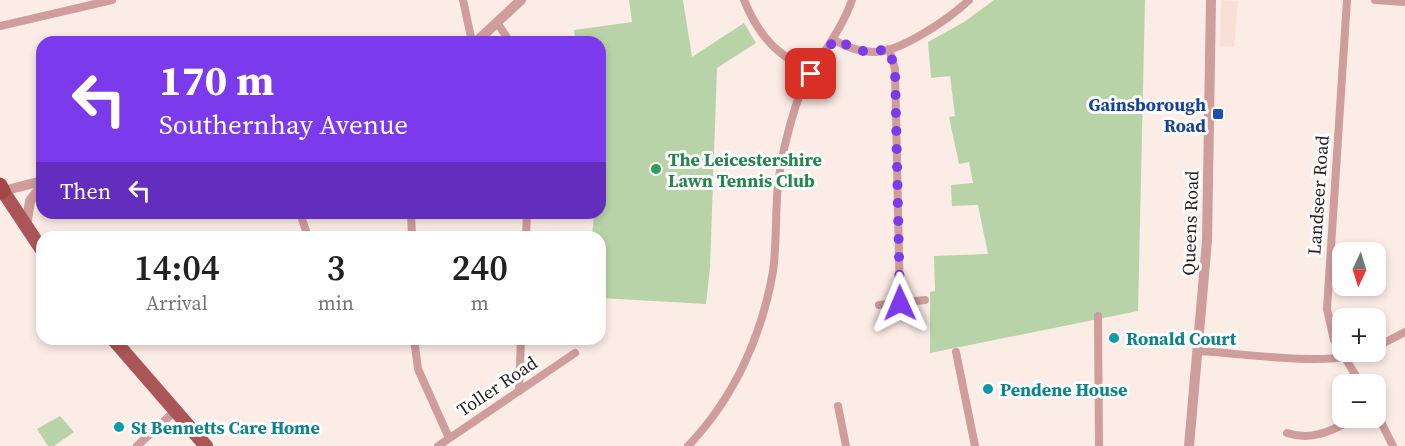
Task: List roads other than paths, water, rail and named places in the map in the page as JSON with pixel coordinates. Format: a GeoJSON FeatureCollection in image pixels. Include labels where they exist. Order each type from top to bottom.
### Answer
{"type":"FeatureCollection","features":[{"type":"Feature","properties":{"kind":"main road"},"geometry":{"type":"LineString","coordinates":[[1,189],[36,241]]}},
{"type":"Feature","properties":{"kind":"main road"},"geometry":{"type":"LineString","coordinates":[[118,345],[206,446]]}},
{"type":"Feature","properties":{"kind":"street"},"geometry":{"type":"LineString","coordinates":[[0,26],[112,0]]}},
{"type":"Feature","properties":{"kind":"street"},"geometry":{"type":"LineString","coordinates":[[463,0],[472,36]]}},
{"type":"Feature","properties":{"kind":"street"},"geometry":{"type":"LineString","coordinates":[[482,36],[498,24],[521,0]]}},
{"type":"Feature","properties":{"kind":"street"},"geometry":{"type":"LineString","coordinates":[[744,0],[753,21],[770,45],[811,74]]}},
{"type":"Feature","properties":{"kind":"street"},"geometry":{"type":"LineString","coordinates":[[688,446],[718,410],[735,382],[756,334],[773,270],[782,159],[797,104],[811,74],[834,40],[852,0]]}},
{"type":"Feature","properties":{"kind":"street"},"geometry":{"type":"LineString","coordinates":[[834,40],[863,51],[889,50],[946,18],[969,0]]}},
{"type":"Feature","properties":{"kind":"street","name":"Queens Road"},"geometry":{"type":"LineString","coordinates":[[1189,446],[1207,241],[1211,0]]}},
{"type":"Feature","properties":{"kind":"street","name":"Landseer Road"},"geometry":{"type":"LineString","coordinates":[[1332,332],[1327,309],[1347,0]]}},
{"type":"Feature","properties":{"kind":"street"},"geometry":{"type":"LineString","coordinates":[[1375,0],[1405,2]]}},
{"type":"Feature","properties":{"kind":"street"},"geometry":{"type":"LineString","coordinates":[[498,24],[506,36]]}},
{"type":"Feature","properties":{"kind":"street"},"geometry":{"type":"LineString","coordinates":[[889,50],[895,69],[900,303]]}},
{"type":"Feature","properties":{"kind":"street"},"geometry":{"type":"LineString","coordinates":[[1,189],[36,184]]}},
{"type":"Feature","properties":{"kind":"street"},"geometry":{"type":"LineString","coordinates":[[26,227],[30,201],[36,192]]}},
{"type":"Feature","properties":{"kind":"street"},"geometry":{"type":"LineString","coordinates":[[879,304],[925,300]]}},
{"type":"Feature","properties":{"kind":"street"},"geometry":{"type":"LineString","coordinates":[[1098,316],[1099,446]]}},
{"type":"Feature","properties":{"kind":"street"},"geometry":{"type":"LineString","coordinates":[[1386,342],[1405,332]]}},
{"type":"Feature","properties":{"kind":"street"},"geometry":{"type":"LineString","coordinates":[[415,345],[418,369],[449,438]]}},
{"type":"Feature","properties":{"kind":"street"},"geometry":{"type":"LineString","coordinates":[[519,391],[521,345]]}},
{"type":"Feature","properties":{"kind":"street"},"geometry":{"type":"LineString","coordinates":[[1199,351],[1332,357]]}},
{"type":"Feature","properties":{"kind":"street"},"geometry":{"type":"LineString","coordinates":[[956,352],[975,446]]}},
{"type":"Feature","properties":{"kind":"street","name":"Toller Road"},"geometry":{"type":"LineString","coordinates":[[438,446],[575,353]]}},
{"type":"Feature","properties":{"kind":"street"},"geometry":{"type":"LineString","coordinates":[[838,406],[846,446]]}},
{"type":"Feature","properties":{"kind":"street"},"geometry":{"type":"LineString","coordinates":[[137,446],[175,411]]}},
{"type":"Feature","properties":{"kind":"street"},"geometry":{"type":"LineString","coordinates":[[1287,433],[1306,437],[1319,436],[1335,428]]}},
{"type":"Feature","properties":{"kind":"street"},"geometry":{"type":"LineString","coordinates":[[1384,428],[1393,446]]}},
{"type":"Feature","properties":{"kind":"place","name":"Gainsborough Road"},"geometry":{"type":"Point","coordinates":[1218,114]}},
{"type":"Feature","properties":{"kind":"place","name":"The Leicestershire Lawn Tennis Club"},"geometry":{"type":"Point","coordinates":[656,169]}},
{"type":"Feature","properties":{"kind":"place","name":"Ronald Court"},"geometry":{"type":"Point","coordinates":[1114,338]}},
{"type":"Feature","properties":{"kind":"place","name":"Pendene House"},"geometry":{"type":"Point","coordinates":[988,389]}},
{"type":"Feature","properties":{"kind":"place","name":"St Bennetts Care Home"},"geometry":{"type":"Point","coordinates":[119,427]}}]}
